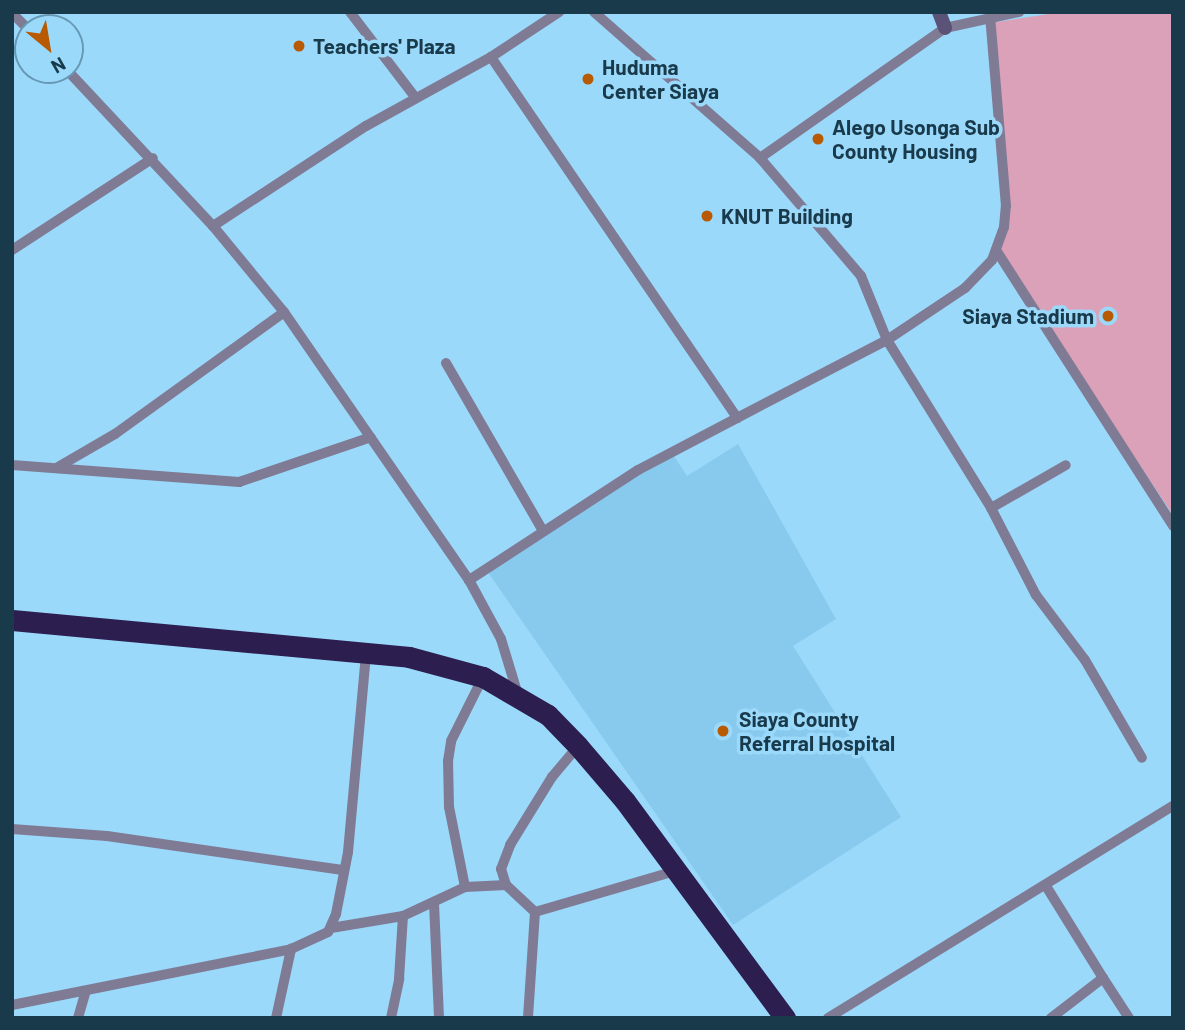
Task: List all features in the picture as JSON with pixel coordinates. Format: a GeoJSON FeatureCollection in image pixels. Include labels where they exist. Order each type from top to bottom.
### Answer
{"type":"FeatureCollection","features":[{"type":"Feature","properties":{"kind":"highway"},"geometry":{"type":"LineString","coordinates":[[12,620],[366,653],[429,661],[483,677],[548,715],[578,746],[785,1018]]}},
{"type":"Feature","properties":{"kind":"main road"},"geometry":{"type":"LineString","coordinates":[[939,12],[945,28]]}},
{"type":"Feature","properties":{"kind":"street"},"geometry":{"type":"LineString","coordinates":[[350,12],[415,97]]}},
{"type":"Feature","properties":{"kind":"street"},"geometry":{"type":"LineString","coordinates":[[213,226],[415,97],[491,57],[559,12]]}},
{"type":"Feature","properties":{"kind":"street"},"geometry":{"type":"LineString","coordinates":[[594,12],[760,158],[848,259],[872,296],[887,340],[991,508],[1036,596],[1085,660],[1142,758]]}},
{"type":"Feature","properties":{"kind":"street"},"geometry":{"type":"LineString","coordinates":[[760,158],[945,28],[1019,12]]}},
{"type":"Feature","properties":{"kind":"street"},"geometry":{"type":"LineString","coordinates":[[469,580],[676,448],[887,340],[965,288],[982,273],[996,250],[1006,206],[990,17]]}},
{"type":"Feature","properties":{"kind":"street"},"geometry":{"type":"LineString","coordinates":[[491,57],[737,418]]}},
{"type":"Feature","properties":{"kind":"street"},"geometry":{"type":"LineString","coordinates":[[81,84],[153,158],[284,312],[469,580],[506,650],[518,696]]}},
{"type":"Feature","properties":{"kind":"street"},"geometry":{"type":"LineString","coordinates":[[12,250],[153,158]]}},
{"type":"Feature","properties":{"kind":"street"},"geometry":{"type":"LineString","coordinates":[[996,250],[1173,526]]}},
{"type":"Feature","properties":{"kind":"street"},"geometry":{"type":"LineString","coordinates":[[58,467],[115,434],[284,312]]}},
{"type":"Feature","properties":{"kind":"street"},"geometry":{"type":"LineString","coordinates":[[446,363],[542,531]]}},
{"type":"Feature","properties":{"kind":"street"},"geometry":{"type":"LineString","coordinates":[[12,465],[58,467],[163,479],[239,482],[371,436]]}},
{"type":"Feature","properties":{"kind":"street"},"geometry":{"type":"LineString","coordinates":[[991,508],[1066,465]]}},
{"type":"Feature","properties":{"kind":"street"},"geometry":{"type":"LineString","coordinates":[[331,928],[343,870],[366,653]]}},
{"type":"Feature","properties":{"kind":"street"},"geometry":{"type":"LineString","coordinates":[[465,887],[451,818],[448,761],[451,741],[483,677]]}},
{"type":"Feature","properties":{"kind":"street"},"geometry":{"type":"LineString","coordinates":[[535,912],[506,885],[501,869],[510,845],[552,777],[578,746]]}},
{"type":"Feature","properties":{"kind":"street"},"geometry":{"type":"LineString","coordinates":[[828,1018],[1173,806]]}},
{"type":"Feature","properties":{"kind":"street"},"geometry":{"type":"LineString","coordinates":[[12,829],[107,836],[343,870]]}},
{"type":"Feature","properties":{"kind":"street"},"geometry":{"type":"LineString","coordinates":[[535,912],[675,871]]}},
{"type":"Feature","properties":{"kind":"street"},"geometry":{"type":"LineString","coordinates":[[12,1005],[85,993],[291,949],[331,928],[403,916],[465,887],[506,885]]}},
{"type":"Feature","properties":{"kind":"street"},"geometry":{"type":"LineString","coordinates":[[1046,886],[1129,1018]]}},
{"type":"Feature","properties":{"kind":"street"},"geometry":{"type":"LineString","coordinates":[[434,903],[439,1018]]}},
{"type":"Feature","properties":{"kind":"street"},"geometry":{"type":"LineString","coordinates":[[528,1018],[535,912]]}},
{"type":"Feature","properties":{"kind":"street"},"geometry":{"type":"LineString","coordinates":[[391,1018],[400,979],[403,916]]}},
{"type":"Feature","properties":{"kind":"street"},"geometry":{"type":"LineString","coordinates":[[276,1018],[291,949]]}},
{"type":"Feature","properties":{"kind":"street"},"geometry":{"type":"LineString","coordinates":[[1051,1018],[1104,978]]}},
{"type":"Feature","properties":{"kind":"street"},"geometry":{"type":"LineString","coordinates":[[78,1018],[85,993]]}},
{"type":"Feature","properties":{"kind":"shaded area","name":"Siaya Stadium"},"geometry":{"type":"Polygon","coordinates":[[[1061,12],[1173,12],[1173,515],[996,250],[1010,200],[991,23],[1061,12]]]}},
{"type":"Feature","properties":{"kind":"shaded area","name":"Siaya County Referral Hospital"},"geometry":{"type":"Polygon","coordinates":[[[738,444],[836,619],[793,646],[901,817],[733,925],[485,568],[672,453],[687,476],[738,444]]]}},
{"type":"Feature","properties":{"kind":"place","name":"Teachers' Plaza"},"geometry":{"type":"Point","coordinates":[299,46]}},
{"type":"Feature","properties":{"kind":"place","name":"Huduma Center Siaya"},"geometry":{"type":"Point","coordinates":[588,79]}},
{"type":"Feature","properties":{"kind":"place","name":"Alego Usonga Sub County Housing"},"geometry":{"type":"Point","coordinates":[818,139]}},
{"type":"Feature","properties":{"kind":"place","name":"KNUT Building"},"geometry":{"type":"Point","coordinates":[707,216]}},
{"type":"Feature","properties":{"kind":"place","name":"Siaya Stadium"},"geometry":{"type":"Point","coordinates":[1108,316]}},
{"type":"Feature","properties":{"kind":"place","name":"Siaya County Referral Hospital"},"geometry":{"type":"Point","coordinates":[723,731]}}]}
